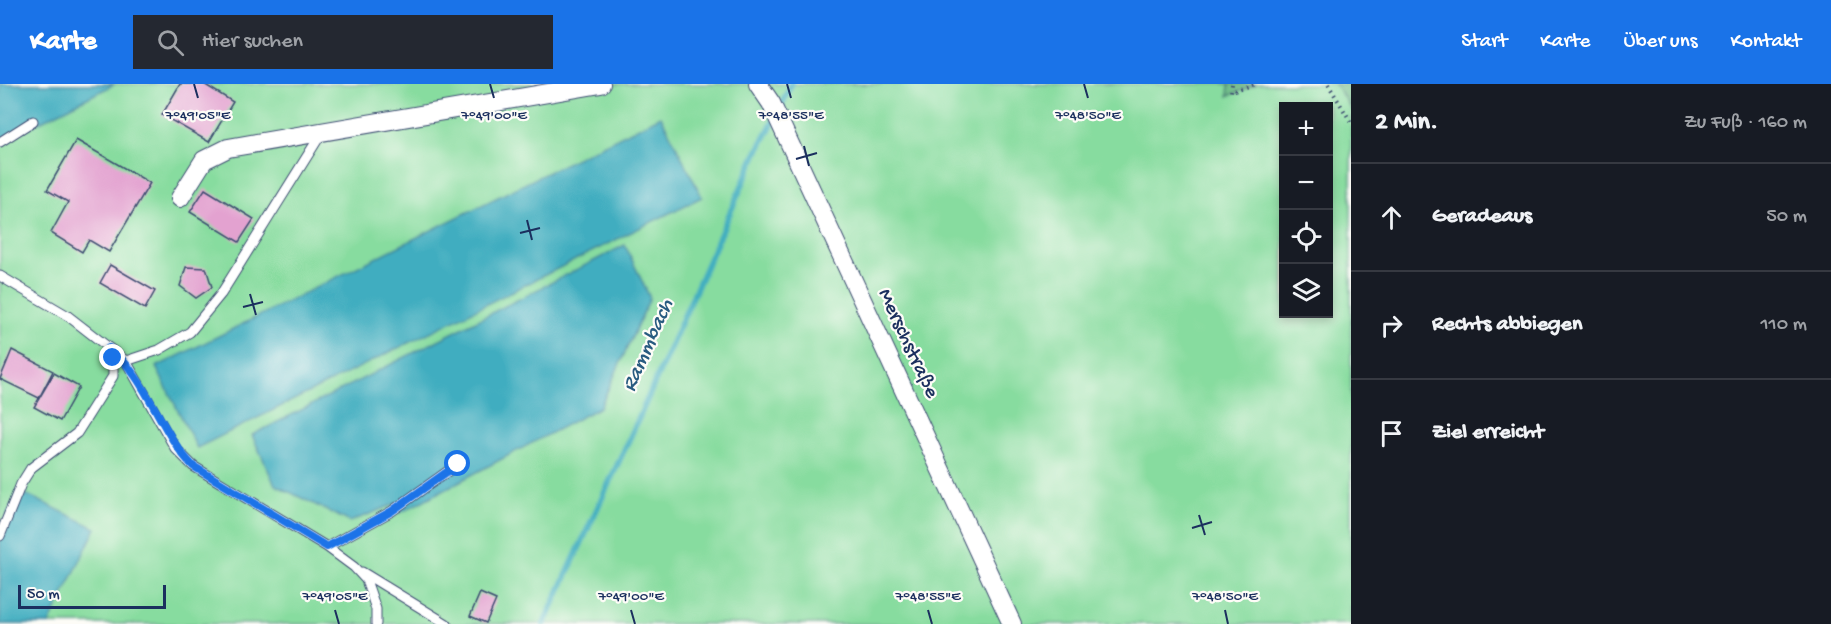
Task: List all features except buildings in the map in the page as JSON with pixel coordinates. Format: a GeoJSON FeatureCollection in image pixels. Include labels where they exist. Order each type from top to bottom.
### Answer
{"type":"FeatureCollection","features":[{"type":"Feature","properties":{"kind":"street"},"geometry":{"type":"LineString","coordinates":[[180,198],[204,160],[228,147],[601,84]]}},
{"type":"Feature","properties":{"kind":"street","name":"Merschstraße"},"geometry":{"type":"LineString","coordinates":[[758,84],[771,103],[788,139],[1012,624]]}},
{"type":"Feature","properties":{"kind":"lane"},"geometry":{"type":"LineString","coordinates":[[0,142],[33,121]]}},
{"type":"Feature","properties":{"kind":"lane"},"geometry":{"type":"LineString","coordinates":[[126,361],[159,350],[190,332],[221,294],[323,131]]}},
{"type":"Feature","properties":{"kind":"lane"},"geometry":{"type":"LineString","coordinates":[[0,276],[69,315],[126,361],[175,448],[193,466],[327,547],[354,567],[447,624]]}},
{"type":"Feature","properties":{"kind":"lane"},"geometry":{"type":"LineString","coordinates":[[0,536],[21,484],[31,468],[78,433],[112,376],[113,358],[109,348]]}},
{"type":"Feature","properties":{"kind":"lane"},"geometry":{"type":"LineString","coordinates":[[327,547],[392,511],[458,464]]}},
{"type":"Feature","properties":{"kind":"lane"},"geometry":{"type":"LineString","coordinates":[[354,567],[366,580],[376,609],[376,624]]}},
{"type":"Feature","properties":{"kind":"path"},"geometry":{"type":"LineString","coordinates":[[1232,84],[1231,92],[1255,84]]}},
{"type":"Feature","properties":{"kind":"path"},"geometry":{"type":"LineString","coordinates":[[1328,84],[1351,122]]}},
{"type":"Feature","properties":{"kind":"green space"},"geometry":{"type":"Polygon","coordinates":[[[0,84],[1250,84],[1234,93],[1257,84],[1335,84],[1351,109],[1351,624],[0,624],[0,84]]]}},
{"type":"Feature","properties":{"kind":"green space"},"geometry":{"type":"Polygon","coordinates":[[[1229,84],[1257,84],[1228,96],[1229,84]]]}},
{"type":"Feature","properties":{"kind":"green space"},"geometry":{"type":"Polygon","coordinates":[[[1335,84],[1351,84],[1351,109],[1335,84]]]}},
{"type":"Feature","properties":{"kind":"water"},"geometry":{"type":"Polygon","coordinates":[[[0,84],[115,84],[0,142],[0,84]]]}},
{"type":"Feature","properties":{"kind":"water"},"geometry":{"type":"Polygon","coordinates":[[[661,116],[702,197],[197,448],[156,367],[661,116]]]}},
{"type":"Feature","properties":{"kind":"water"},"geometry":{"type":"Polygon","coordinates":[[[625,245],[650,298],[600,407],[400,513],[395,504],[350,522],[275,485],[252,435],[625,245]]]}},
{"type":"Feature","properties":{"kind":"water"},"geometry":{"type":"Polygon","coordinates":[[[19,491],[96,528],[49,624],[0,624],[0,529],[19,491]]]}},
{"type":"Feature","properties":{"kind":"waterway","name":"Rammbach"},"geometry":{"type":"LineString","coordinates":[[779,111],[791,84]]}},
{"type":"Feature","properties":{"kind":"waterway","name":"Rammbach"},"geometry":{"type":"LineString","coordinates":[[544,624],[638,420],[756,154],[774,120]]}},
{"type":"Feature","properties":{"kind":"route"},"geometry":{"type":"LineString","coordinates":[[113,358],[109,348],[126,361],[175,448],[193,466],[327,547],[392,511],[458,464]]}}]}
